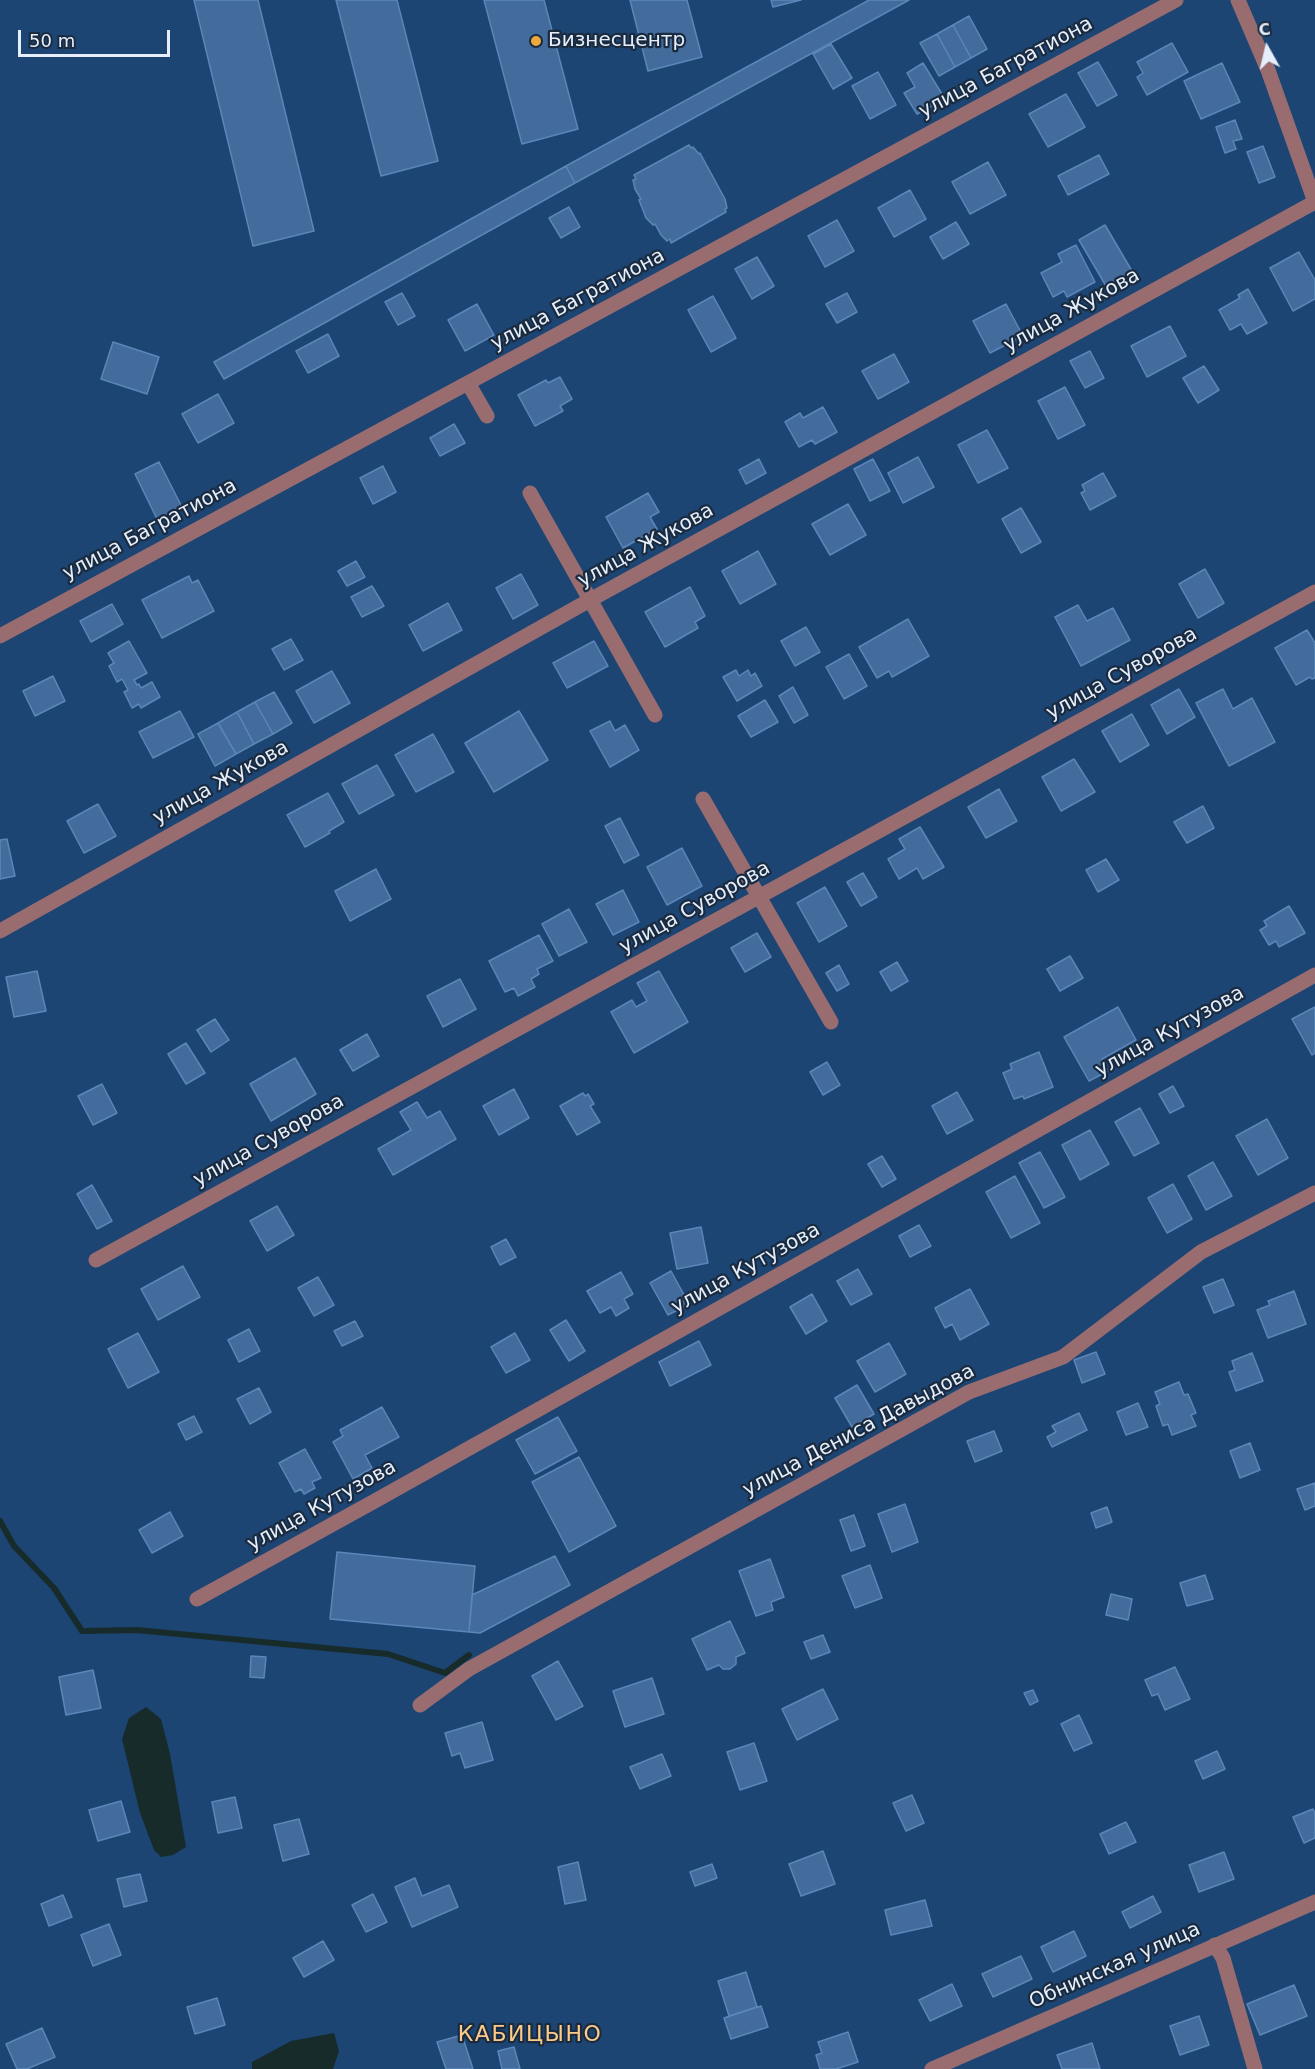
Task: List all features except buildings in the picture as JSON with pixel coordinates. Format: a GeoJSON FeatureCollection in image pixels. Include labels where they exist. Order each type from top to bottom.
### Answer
{"type":"FeatureCollection","features":[{"type":"Feature","properties":{"kind":"street","name":"улица Багратиона"},"geometry":{"type":"LineString","coordinates":[[0,636],[1176,0]]}},
{"type":"Feature","properties":{"kind":"street"},"geometry":{"type":"LineString","coordinates":[[1238,0],[1268,70],[1315,202]]}},
{"type":"Feature","properties":{"kind":"street","name":"улица Жукова"},"geometry":{"type":"LineString","coordinates":[[0,931],[590,600],[1315,202]]}},
{"type":"Feature","properties":{"kind":"street"},"geometry":{"type":"LineString","coordinates":[[468,383],[487,416]]}},
{"type":"Feature","properties":{"kind":"street"},"geometry":{"type":"LineString","coordinates":[[530,493],[656,715]]}},
{"type":"Feature","properties":{"kind":"street","name":"улица Суворова"},"geometry":{"type":"LineString","coordinates":[[96,1260],[1315,592]]}},
{"type":"Feature","properties":{"kind":"street"},"geometry":{"type":"LineString","coordinates":[[704,799],[831,1022]]}},
{"type":"Feature","properties":{"kind":"street","name":"улица Кутузова"},"geometry":{"type":"LineString","coordinates":[[197,1599],[1315,975]]}},
{"type":"Feature","properties":{"kind":"street","name":"улица Дениса Давыдова"},"geometry":{"type":"LineString","coordinates":[[420,1705],[469,1669],[969,1392],[1063,1357],[1201,1252],[1315,1193]]}},
{"type":"Feature","properties":{"kind":"street","name":"Обнинская улица"},"geometry":{"type":"LineString","coordinates":[[932,2069],[1315,1902]]}},
{"type":"Feature","properties":{"kind":"street"},"geometry":{"type":"LineString","coordinates":[[1215,1945],[1222,1958],[1256,2069]]}},
{"type":"Feature","properties":{"kind":"shaded area"},"geometry":{"type":"Polygon","coordinates":[[[146,1707],[161,1719],[170,1754],[186,1847],[173,1855],[161,1857],[154,1850],[140,1813],[122,1739],[129,1718],[146,1707]]]}},
{"type":"Feature","properties":{"kind":"shaded area"},"geometry":{"type":"Polygon","coordinates":[[[334,2033],[339,2051],[333,2069],[252,2069],[252,2062],[291,2041],[334,2033]]]}},
{"type":"Feature","properties":{"kind":"waterway"},"geometry":{"type":"LineString","coordinates":[[0,1521],[14,1546],[54,1588],[82,1631],[137,1630],[388,1654],[445,1673],[469,1655]]}},
{"type":"Feature","properties":{"kind":"place","name":"Бизнесцентр"},"geometry":{"type":"Point","coordinates":[536,41]}},
{"type":"Feature","properties":{"kind":"district","name":"КАБИЦЫНО"},"geometry":{"type":"Point","coordinates":[530,2035]}}]}
